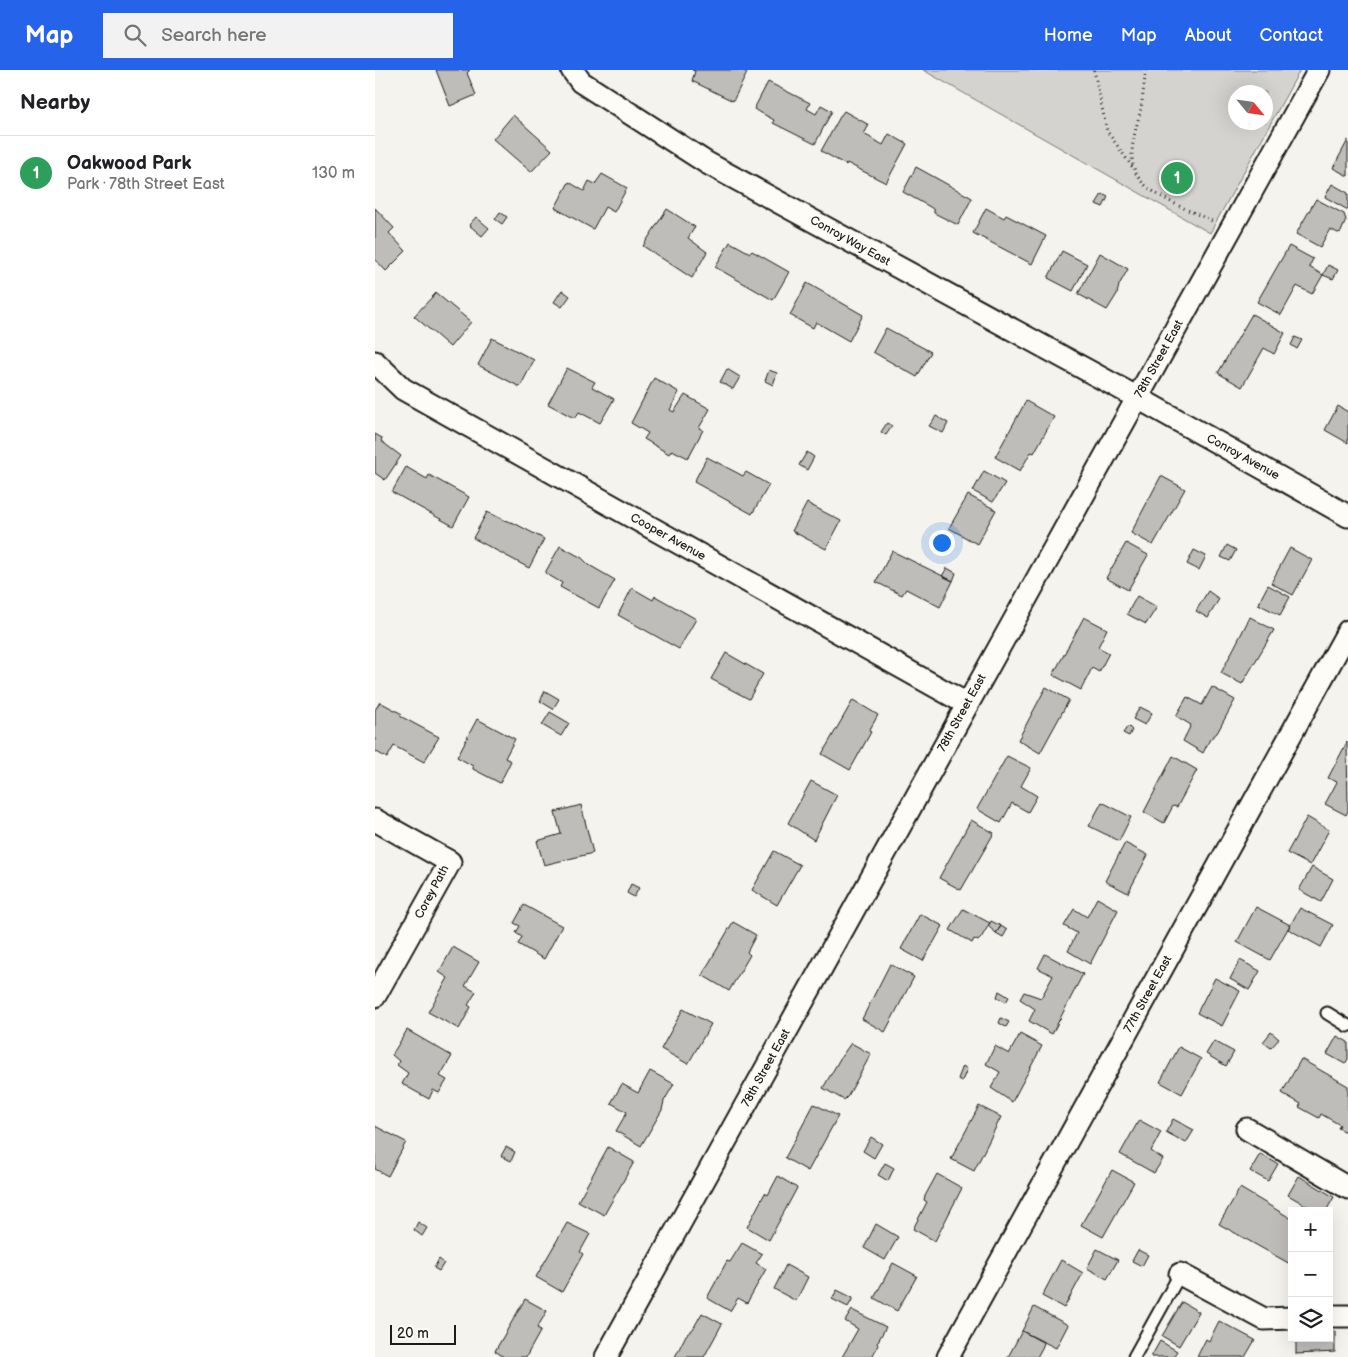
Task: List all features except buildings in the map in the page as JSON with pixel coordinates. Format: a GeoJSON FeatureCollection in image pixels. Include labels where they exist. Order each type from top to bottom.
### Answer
{"type":"FeatureCollection","features":[{"type":"Feature","properties":{"kind":"street","name":"Conroy Way East"},"geometry":{"type":"LineString","coordinates":[[572,70],[581,82],[707,163],[1138,398]]}},
{"type":"Feature","properties":{"kind":"street","name":"78th Street East"},"geometry":{"type":"LineString","coordinates":[[606,1357],[1319,70]]}},
{"type":"Feature","properties":{"kind":"street","name":"Cooper Avenue"},"geometry":{"type":"LineString","coordinates":[[375,362],[403,389],[967,704]]}},
{"type":"Feature","properties":{"kind":"street","name":"Conroy Avenue"},"geometry":{"type":"LineString","coordinates":[[1138,398],[1348,516]]}},
{"type":"Feature","properties":{"kind":"street","name":"77th Street East"},"geometry":{"type":"LineString","coordinates":[[948,1357],[1348,632]]}},
{"type":"Feature","properties":{"kind":"street","name":"Corey Path"},"geometry":{"type":"LineString","coordinates":[[375,820],[450,862],[375,996]]}},
{"type":"Feature","properties":{"kind":"street"},"geometry":{"type":"LineString","coordinates":[[1247,1129],[1348,1188]]}},
{"type":"Feature","properties":{"kind":"street"},"geometry":{"type":"LineString","coordinates":[[1180,1274],[1264,1319],[1288,1318]]}},
{"type":"Feature","properties":{"kind":"street"},"geometry":{"type":"LineString","coordinates":[[1333,1316],[1348,1316]]}},
{"type":"Feature","properties":{"kind":"lane"},"geometry":{"type":"LineString","coordinates":[[1327,1013],[1348,1026]]}},
{"type":"Feature","properties":{"kind":"lane"},"geometry":{"type":"LineString","coordinates":[[1134,1357],[1180,1274]]}},
{"type":"Feature","properties":{"kind":"path"},"geometry":{"type":"LineString","coordinates":[[1094,70],[1107,131],[1140,181],[1153,191],[1230,231]]}},
{"type":"Feature","properties":{"kind":"path"},"geometry":{"type":"LineString","coordinates":[[1133,168],[1132,147],[1141,106],[1145,70]]}},
{"type":"Feature","properties":{"kind":"shaded area"},"geometry":{"type":"Polygon","coordinates":[[[923,70],[1300,70],[1273,119],[1273,85],[1228,85],[1228,130],[1267,130],[1210,233],[923,70]]]}},
{"type":"Feature","properties":{"kind":"place","name":"Oakwood Park"},"geometry":{"type":"Point","coordinates":[1177,178]}}]}
